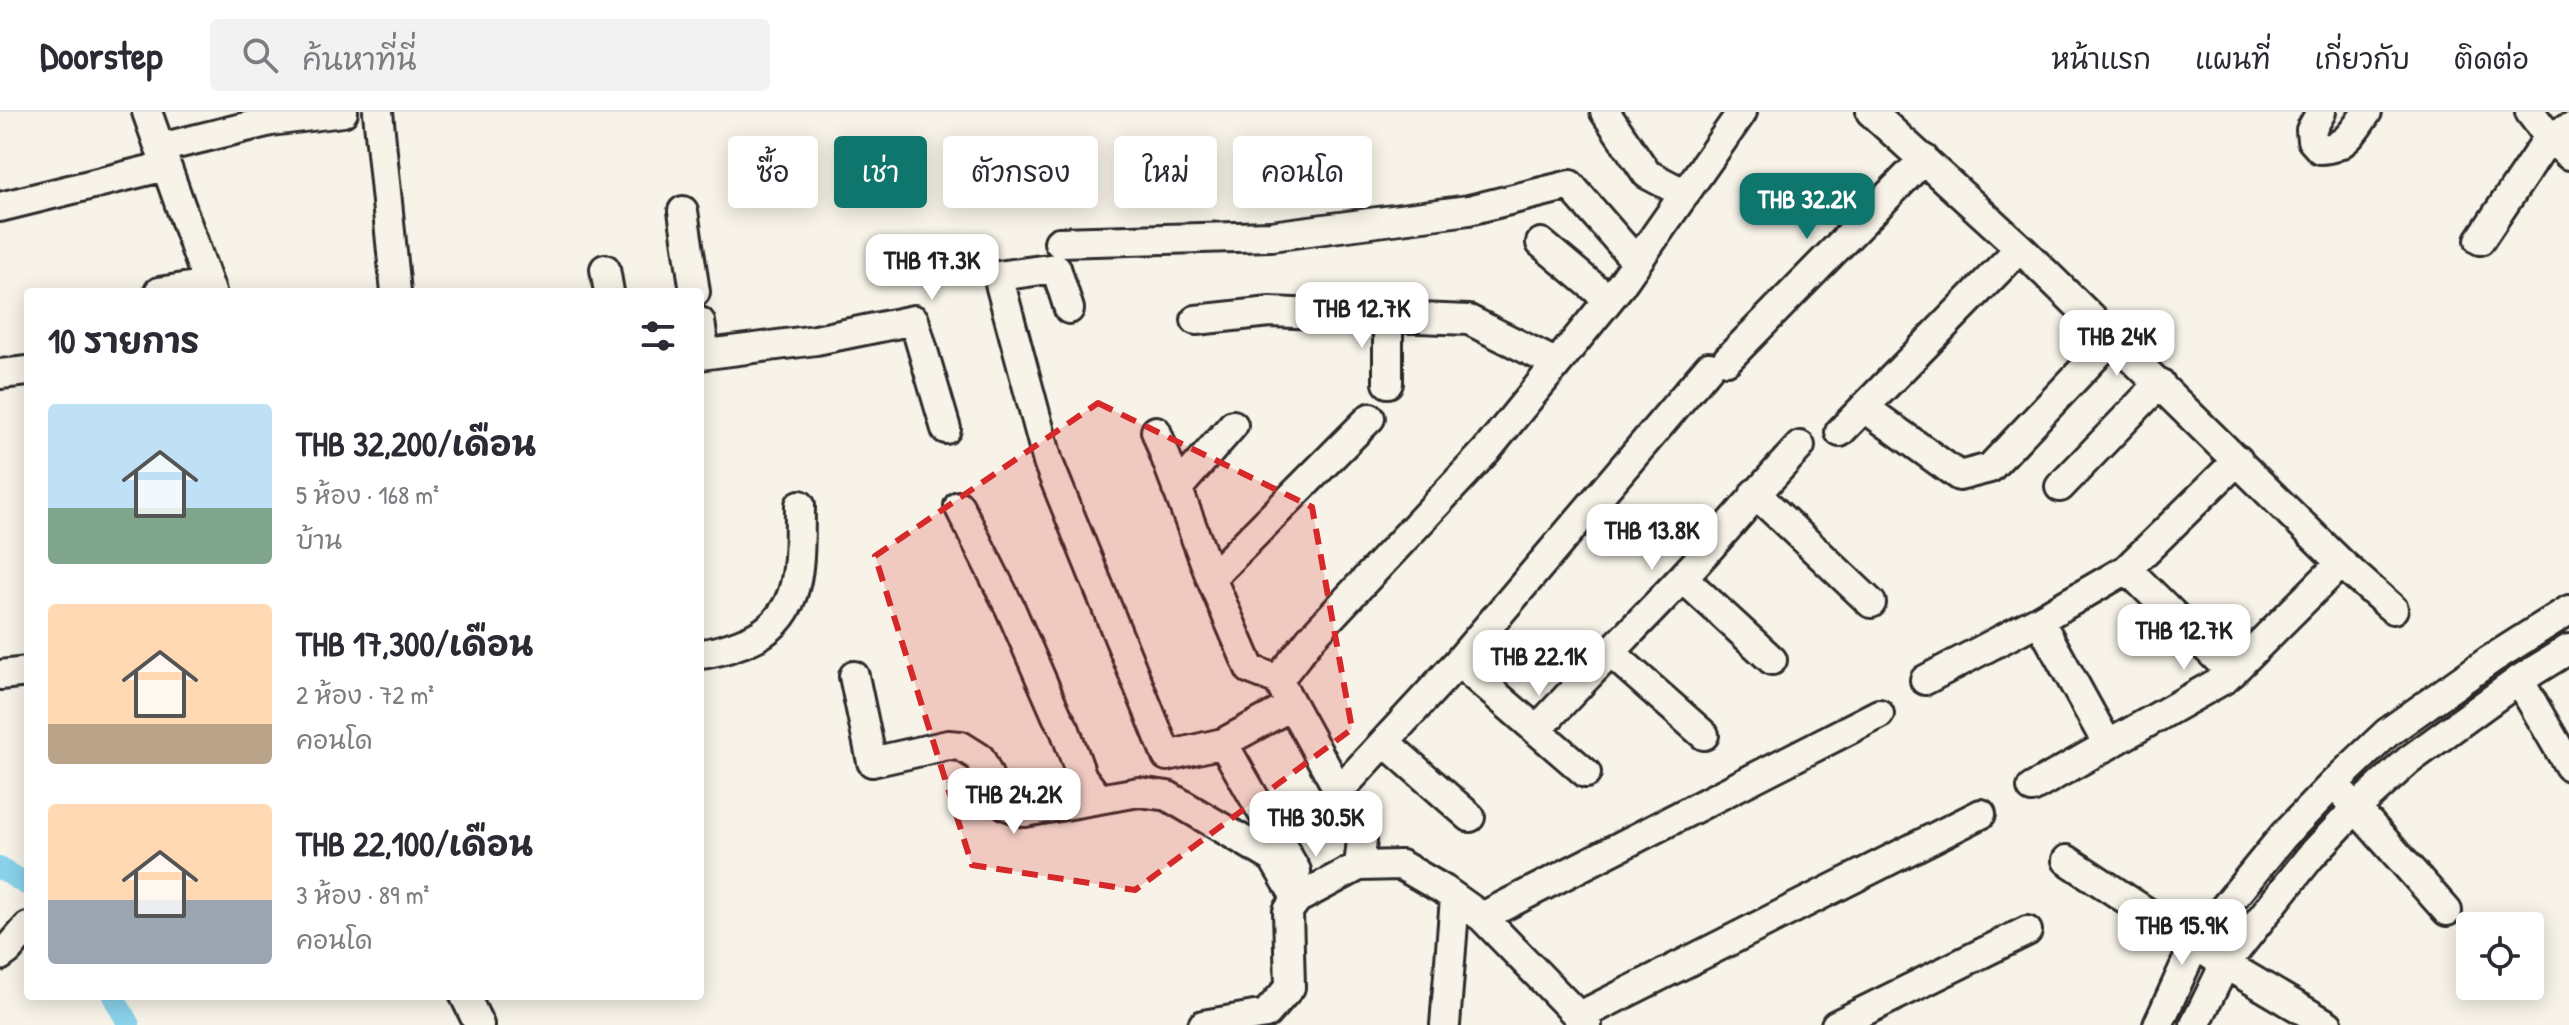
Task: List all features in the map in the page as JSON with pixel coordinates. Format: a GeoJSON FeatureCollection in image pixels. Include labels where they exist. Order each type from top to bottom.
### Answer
{"type":"FeatureCollection","features":[{"type":"Feature","properties":{"kind":"street"},"geometry":{"type":"LineString","coordinates":[[147,112],[210,288]]}},
{"type":"Feature","properties":{"kind":"street"},"geometry":{"type":"LineString","coordinates":[[0,207],[271,121],[343,112]]}},
{"type":"Feature","properties":{"kind":"street"},"geometry":{"type":"LineString","coordinates":[[378,112],[396,288]]}},
{"type":"Feature","properties":{"kind":"street"},"geometry":{"type":"LineString","coordinates":[[1605,112],[1647,174],[1685,194]]}},
{"type":"Feature","properties":{"kind":"street"},"geometry":{"type":"LineString","coordinates":[[1278,680],[1311,638],[1486,451],[1608,299],[1742,112]]}},
{"type":"Feature","properties":{"kind":"street"},"geometry":{"type":"LineString","coordinates":[[1871,112],[2020,248],[2341,563],[2393,609]]}},
{"type":"Feature","properties":{"kind":"street"},"geometry":{"type":"LineString","coordinates":[[2321,112],[2311,130],[2312,140],[2320,149],[2342,145],[2367,112]]}},
{"type":"Feature","properties":{"kind":"street"},"geometry":{"type":"LineString","coordinates":[[2480,240],[2562,140],[2530,112]]}},
{"type":"Feature","properties":{"kind":"street"},"geometry":{"type":"LineString","coordinates":[[1339,791],[1458,662],[1718,363],[1924,159]]}},
{"type":"Feature","properties":{"kind":"street"},"geometry":{"type":"LineString","coordinates":[[1059,242],[1271,236],[1469,210],[1570,185],[1635,260]]}},
{"type":"Feature","properties":{"kind":"street"},"geometry":{"type":"LineString","coordinates":[[683,211],[694,288]]}},
{"type":"Feature","properties":{"kind":"street"},"geometry":{"type":"LineString","coordinates":[[1541,243],[1608,299]]}},
{"type":"Feature","properties":{"kind":"street"},"geometry":{"type":"LineString","coordinates":[[1840,432],[2020,248]]}},
{"type":"Feature","properties":{"kind":"street"},"geometry":{"type":"LineString","coordinates":[[1069,309],[1056,268],[998,276],[1048,462],[1167,756],[1223,743],[1291,706]]}},
{"type":"Feature","properties":{"kind":"street"},"geometry":{"type":"LineString","coordinates":[[1196,320],[1270,312],[1469,320],[1555,363]]}},
{"type":"Feature","properties":{"kind":"street"},"geometry":{"type":"LineString","coordinates":[[1388,318],[1388,383]]}},
{"type":"Feature","properties":{"kind":"street"},"geometry":{"type":"LineString","coordinates":[[704,355],[816,340],[914,320],[946,429]]}},
{"type":"Feature","properties":{"kind":"street"},"geometry":{"type":"LineString","coordinates":[[1865,408],[1959,476],[1990,468],[2113,338]]}},
{"type":"Feature","properties":{"kind":"street"},"geometry":{"type":"LineString","coordinates":[[0,374],[24,371]]}},
{"type":"Feature","properties":{"kind":"street"},"geometry":{"type":"LineString","coordinates":[[2060,487],[2160,383]]}},
{"type":"Feature","properties":{"kind":"street"},"geometry":{"type":"LineString","coordinates":[[1211,578],[1370,418]]}},
{"type":"Feature","properties":{"kind":"street"},"geometry":{"type":"LineString","coordinates":[[1177,489],[1233,425]]}},
{"type":"Feature","properties":{"kind":"street"},"geometry":{"type":"LineString","coordinates":[[1156,431],[1211,578],[1250,669],[1278,680],[1339,791],[1362,840],[1359,866]]}},
{"type":"Feature","properties":{"kind":"street"},"geometry":{"type":"LineString","coordinates":[[1537,730],[1609,651],[1683,578],[1755,493],[1800,446]]}},
{"type":"Feature","properties":{"kind":"street"},"geometry":{"type":"LineString","coordinates":[[1925,680],[2127,569],[2238,460]]}},
{"type":"Feature","properties":{"kind":"street"},"geometry":{"type":"LineString","coordinates":[[1755,493],[1871,603]]}},
{"type":"Feature","properties":{"kind":"street"},"geometry":{"type":"LineString","coordinates":[[704,654],[759,637],[781,619],[793,595],[796,580],[800,505]]}},
{"type":"Feature","properties":{"kind":"street"},"geometry":{"type":"LineString","coordinates":[[959,506],[1010,608],[1065,730],[1082,777],[1099,799]]}},
{"type":"Feature","properties":{"kind":"street"},"geometry":{"type":"LineString","coordinates":[[2032,788],[2226,678],[2341,563]]}},
{"type":"Feature","properties":{"kind":"street"},"geometry":{"type":"LineString","coordinates":[[2127,569],[2232,673]]}},
{"type":"Feature","properties":{"kind":"street"},"geometry":{"type":"LineString","coordinates":[[1683,578],[1772,660]]}},
{"type":"Feature","properties":{"kind":"street"},"geometry":{"type":"LineString","coordinates":[[2158,1025],[2195,944],[2284,835],[2334,783],[2387,733],[2490,660],[2569,610]]}},
{"type":"Feature","properties":{"kind":"street"},"geometry":{"type":"LineString","coordinates":[[2039,620],[2108,745]]}},
{"type":"Feature","properties":{"kind":"street"},"geometry":{"type":"LineString","coordinates":[[2195,1025],[2225,964],[2310,857],[2355,809],[2409,760],[2519,680],[2569,649]]}},
{"type":"Feature","properties":{"kind":"street"},"geometry":{"type":"LineString","coordinates":[[1609,651],[1704,735]]}},
{"type":"Feature","properties":{"kind":"street"},"geometry":{"type":"LineString","coordinates":[[1458,662],[1586,773]]}},
{"type":"Feature","properties":{"kind":"street"},"geometry":{"type":"LineString","coordinates":[[0,675],[24,672]]}},
{"type":"Feature","properties":{"kind":"street"},"geometry":{"type":"LineString","coordinates":[[854,676],[872,762],[948,745],[961,746],[980,758],[997,795],[1006,805],[1016,809],[1036,811],[1139,792],[1168,796],[1273,858],[1303,896]]}},
{"type":"Feature","properties":{"kind":"street"},"geometry":{"type":"LineString","coordinates":[[2519,680],[2569,766]]}},
{"type":"Feature","properties":{"kind":"street"},"geometry":{"type":"LineString","coordinates":[[1482,917],[1879,714]]}},
{"type":"Feature","properties":{"kind":"street"},"geometry":{"type":"LineString","coordinates":[[1223,743],[1303,896]]}},
{"type":"Feature","properties":{"kind":"street"},"geometry":{"type":"LineString","coordinates":[[1386,743],[1470,817]]}},
{"type":"Feature","properties":{"kind":"street"},"geometry":{"type":"LineString","coordinates":[[2334,783],[2447,911]]}},
{"type":"Feature","properties":{"kind":"street"},"geometry":{"type":"LineString","coordinates":[[1203,1025],[1266,1014],[1290,987],[1288,911],[1303,896],[1359,866],[1401,865],[1455,898],[1482,917],[1583,1021],[1981,814]]}},
{"type":"Feature","properties":{"kind":"street"},"geometry":{"type":"LineString","coordinates":[[2067,860],[2225,964],[2328,1025]]}},
{"type":"Feature","properties":{"kind":"street"},"geometry":{"type":"LineString","coordinates":[[1445,1025],[1455,898]]}},
{"type":"Feature","properties":{"kind":"street"},"geometry":{"type":"LineString","coordinates":[[0,956],[24,931]]}},
{"type":"Feature","properties":{"kind":"street"},"geometry":{"type":"LineString","coordinates":[[1836,1025],[2027,931]]}},
{"type":"Feature","properties":{"kind":"street"},"geometry":{"type":"LineString","coordinates":[[467,1000],[479,1025]]}},
{"type":"Feature","properties":{"kind":"highlighted area"},"geometry":{"type":"Polygon","coordinates":[[[1098,403],[1312,507],[1352,729],[1135,890],[972,865],[875,556],[1098,403]]]}},
{"type":"Feature","properties":{"kind":"waterway"},"geometry":{"type":"LineString","coordinates":[[0,868],[24,883]]}},
{"type":"Feature","properties":{"kind":"waterway"},"geometry":{"type":"LineString","coordinates":[[115,1000],[129,1025]]}}]}
